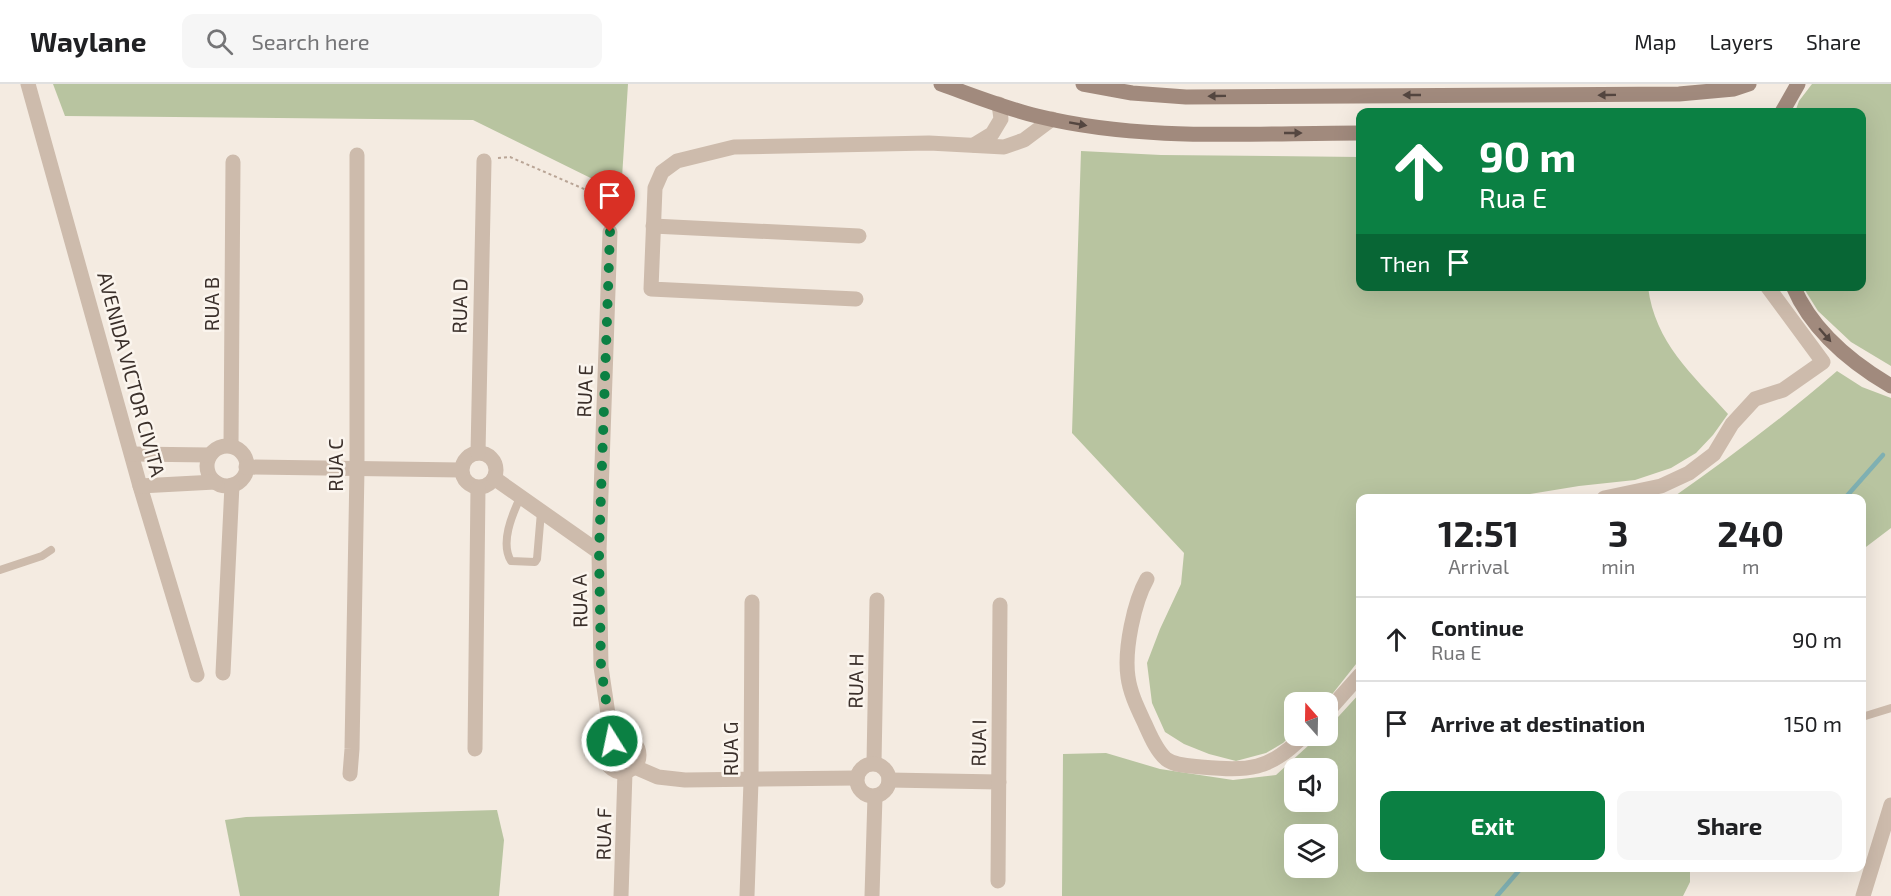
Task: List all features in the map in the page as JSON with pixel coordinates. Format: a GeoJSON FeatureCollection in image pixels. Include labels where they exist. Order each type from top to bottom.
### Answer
{"type":"FeatureCollection","features":[{"type":"Feature","properties":{"kind":"main road"},"geometry":{"type":"LineString","coordinates":[[941,84],[1036,116],[1121,131],[1356,133]]}},
{"type":"Feature","properties":{"kind":"main road"},"geometry":{"type":"LineString","coordinates":[[1083,84],[1158,90],[1679,94],[1734,89],[1749,84]]}},
{"type":"Feature","properties":{"kind":"main road"},"geometry":{"type":"LineString","coordinates":[[1784,108],[1798,84]]}},
{"type":"Feature","properties":{"kind":"main road"},"geometry":{"type":"LineString","coordinates":[[1791,291],[1839,351],[1865,371],[1891,386]]}},
{"type":"Feature","properties":{"kind":"main road"},"geometry":{"type":"LineString","coordinates":[[1795,291],[1801,305]]}},
{"type":"Feature","properties":{"kind":"street","name":"AVENIDA VICTOR CIVITA"},"geometry":{"type":"LineString","coordinates":[[28,84],[140,486],[197,675]]}},
{"type":"Feature","properties":{"kind":"street"},"geometry":{"type":"LineString","coordinates":[[974,145],[992,134],[1001,119],[999,104]]}},
{"type":"Feature","properties":{"kind":"street"},"geometry":{"type":"LineString","coordinates":[[856,299],[651,289],[655,188],[662,172],[677,161],[702,153],[734,147],[929,143],[1004,147],[1024,140],[1052,119]]}},
{"type":"Feature","properties":{"kind":"street","name":"RUA C"},"geometry":{"type":"LineString","coordinates":[[350,774],[357,469],[357,155]]}},
{"type":"Feature","properties":{"kind":"street","name":"RUA D"},"geometry":{"type":"LineString","coordinates":[[478,453],[484,161]]}},
{"type":"Feature","properties":{"kind":"street","name":"RUA B"},"geometry":{"type":"LineString","coordinates":[[231,446],[233,162]]}},
{"type":"Feature","properties":{"kind":"street"},"geometry":{"type":"LineString","coordinates":[[653,226],[859,236]]}},
{"type":"Feature","properties":{"kind":"street","name":"RUA E"},"geometry":{"type":"LineString","coordinates":[[599,552],[610,232]]}},
{"type":"Feature","properties":{"kind":"street"},"geometry":{"type":"LineString","coordinates":[[1623,494],[1661,486],[1689,473],[1714,454],[1732,424],[1755,399],[1782,390],[1823,362],[1771,291]]}},
{"type":"Feature","properties":{"kind":"street"},"geometry":{"type":"LineString","coordinates":[[231,446],[244,456],[246,467],[240,480],[231,485],[221,485],[209,476],[207,465],[210,455],[219,447],[231,446]]}},
{"type":"Feature","properties":{"kind":"street"},"geometry":{"type":"LineString","coordinates":[[478,453],[492,459],[496,468],[494,478],[488,485],[478,488],[466,483],[461,470],[464,460],[478,453]]}},
{"type":"Feature","properties":{"kind":"street"},"geometry":{"type":"LineString","coordinates":[[132,454],[210,455]]}},
{"type":"Feature","properties":{"kind":"street"},"geometry":{"type":"LineString","coordinates":[[246,467],[461,470]]}},
{"type":"Feature","properties":{"kind":"street","name":"RUA A"},"geometry":{"type":"LineString","coordinates":[[494,478],[599,552],[601,667],[612,741]]}},
{"type":"Feature","properties":{"kind":"street"},"geometry":{"type":"LineString","coordinates":[[140,486],[215,482]]}},
{"type":"Feature","properties":{"kind":"street"},"geometry":{"type":"LineString","coordinates":[[223,673],[231,485]]}},
{"type":"Feature","properties":{"kind":"street"},"geometry":{"type":"LineString","coordinates":[[475,749],[478,488]]}},
{"type":"Feature","properties":{"kind":"street"},"geometry":{"type":"LineString","coordinates":[[1148,579],[1141,591],[1134,615],[1127,658],[1127,675],[1138,708],[1160,753],[1168,760],[1181,765],[1235,770],[1256,767],[1275,760],[1291,746]]}},
{"type":"Feature","properties":{"kind":"street","name":"RUA H"},"geometry":{"type":"LineString","coordinates":[[874,764],[877,600]]}},
{"type":"Feature","properties":{"kind":"street","name":"RUA G"},"geometry":{"type":"LineString","coordinates":[[747,896],[751,781],[752,602]]}},
{"type":"Feature","properties":{"kind":"street","name":"RUA I"},"geometry":{"type":"LineString","coordinates":[[998,881],[1000,605]]}},
{"type":"Feature","properties":{"kind":"street"},"geometry":{"type":"LineString","coordinates":[[1338,700],[1356,680]]}},
{"type":"Feature","properties":{"kind":"street"},"geometry":{"type":"LineString","coordinates":[[630,770],[638,762],[639,751],[633,741],[622,738],[612,741],[605,750],[606,762],[614,770],[630,770],[658,777],[685,780],[751,781],[857,778]]}},
{"type":"Feature","properties":{"kind":"street"},"geometry":{"type":"LineString","coordinates":[[874,764],[883,767],[890,780],[884,792],[875,796],[862,792],[857,778],[864,766],[874,764]]}},
{"type":"Feature","properties":{"kind":"street","name":"RUA F"},"geometry":{"type":"LineString","coordinates":[[621,896],[630,770]]}},
{"type":"Feature","properties":{"kind":"street"},"geometry":{"type":"LineString","coordinates":[[890,780],[999,782]]}},
{"type":"Feature","properties":{"kind":"street"},"geometry":{"type":"LineString","coordinates":[[872,896],[875,796]]}},
{"type":"Feature","properties":{"kind":"street"},"geometry":{"type":"LineString","coordinates":[[1863,896],[1891,805]]}},
{"type":"Feature","properties":{"kind":"lane"},"geometry":{"type":"LineString","coordinates":[[520,498],[508,534],[507,552],[511,561],[535,562],[537,559],[541,512]]}},
{"type":"Feature","properties":{"kind":"lane"},"geometry":{"type":"LineString","coordinates":[[0,570],[42,556],[51,550]]}},
{"type":"Feature","properties":{"kind":"lane"},"geometry":{"type":"LineString","coordinates":[[1866,716],[1891,708]]}},
{"type":"Feature","properties":{"kind":"path"},"geometry":{"type":"LineString","coordinates":[[484,161],[510,157],[598,195],[610,232]]}},
{"type":"Feature","properties":{"kind":"green space"},"geometry":{"type":"Polygon","coordinates":[[[53,84],[628,84],[621,193],[473,120],[65,116],[53,84]]]}},
{"type":"Feature","properties":{"kind":"green space"},"geometry":{"type":"Polygon","coordinates":[[[1812,84],[1891,84],[1891,366],[1851,342],[1818,311],[1806,291],[1866,291],[1866,108],[1796,108],[1812,84]]]}},
{"type":"Feature","properties":{"kind":"green space"},"geometry":{"type":"Polygon","coordinates":[[[1081,151],[1161,155],[1356,157],[1356,291],[1649,291],[1658,325],[1667,341],[1689,371],[1728,414],[1696,453],[1671,468],[1635,480],[1530,494],[1356,494],[1356,664],[1334,692],[1284,692],[1284,742],[1266,753],[1236,761],[1184,744],[1165,732],[1152,703],[1147,663],[1181,584],[1184,553],[1072,433],[1081,151]]]}},
{"type":"Feature","properties":{"kind":"green space"},"geometry":{"type":"Polygon","coordinates":[[[1837,371],[1862,387],[1891,398],[1891,528],[1866,547],[1866,494],[1678,494],[1797,405],[1837,371]]]}},
{"type":"Feature","properties":{"kind":"green space"},"geometry":{"type":"Polygon","coordinates":[[[1356,697],[1356,872],[1690,872],[1690,882],[1683,896],[1062,896],[1063,754],[1106,753],[1160,769],[1233,780],[1276,775],[1284,768],[1284,812],[1338,812],[1338,758],[1295,758],[1308,746],[1338,746],[1338,717],[1356,697]]]}},
{"type":"Feature","properties":{"kind":"green space"},"geometry":{"type":"Polygon","coordinates":[[[497,810],[504,840],[499,896],[240,896],[225,820],[246,817],[497,810]]]}},
{"type":"Feature","properties":{"kind":"waterway"},"geometry":{"type":"LineString","coordinates":[[1849,494],[1883,455]]}},
{"type":"Feature","properties":{"kind":"waterway"},"geometry":{"type":"LineString","coordinates":[[1497,896],[1518,872]]}},
{"type":"Feature","properties":{"kind":"route"},"geometry":{"type":"LineString","coordinates":[[610,232],[599,552],[601,667],[612,741]]}}]}
